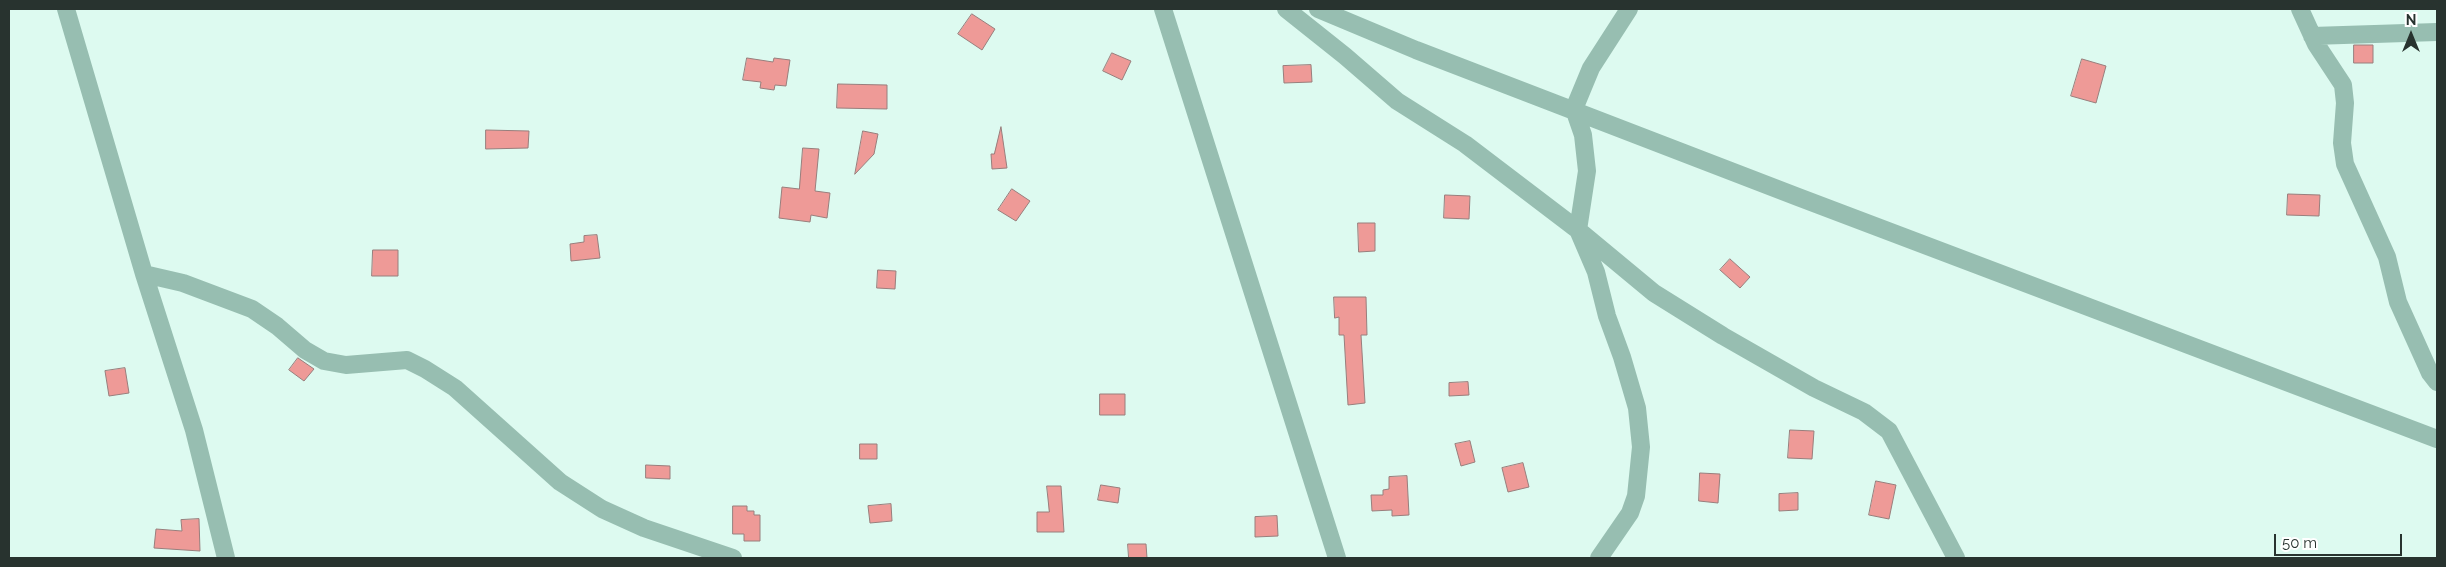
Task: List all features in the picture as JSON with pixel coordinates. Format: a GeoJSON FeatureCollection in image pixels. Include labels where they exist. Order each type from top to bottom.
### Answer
{"type":"FeatureCollection","features":[{"type":"Feature","properties":{"kind":"street"},"geometry":{"type":"LineString","coordinates":[[66,9],[144,274],[194,430],[226,558]]}},
{"type":"Feature","properties":{"kind":"street"},"geometry":{"type":"LineString","coordinates":[[1163,9],[1337,558]]}},
{"type":"Feature","properties":{"kind":"street"},"geometry":{"type":"LineString","coordinates":[[1286,9],[1345,56],[1397,102],[1465,144],[1578,230],[1654,293],[1814,388],[1864,412],[1889,431],[1956,558]]}},
{"type":"Feature","properties":{"kind":"street"},"geometry":{"type":"LineString","coordinates":[[1318,9],[1416,50],[1574,109],[1816,204],[2437,439]]}},
{"type":"Feature","properties":{"kind":"street"},"geometry":{"type":"LineString","coordinates":[[1599,558],[1630,512],[1636,496],[1641,447],[1637,408],[1607,316],[1596,272],[1578,230],[1587,171],[1583,135],[1574,109],[1591,68],[1629,9]]}},
{"type":"Feature","properties":{"kind":"street"},"geometry":{"type":"LineString","coordinates":[[2300,9],[2312,36],[2343,85],[2342,144],[2345,164],[2387,257],[2398,302],[2430,372],[2437,382]]}},
{"type":"Feature","properties":{"kind":"street"},"geometry":{"type":"LineString","coordinates":[[2312,36],[2437,32]]}},
{"type":"Feature","properties":{"kind":"street"},"geometry":{"type":"LineString","coordinates":[[144,274],[183,283],[252,309],[277,326],[304,350],[324,362],[346,365],[407,360],[455,388],[560,482],[602,509],[644,528],[733,558]]}},
{"type":"Feature","properties":{"kind":"building"},"geometry":{"type":"Polygon","coordinates":[[[972,14],[995,29],[982,50],[958,34],[972,14]]]}},
{"type":"Feature","properties":{"kind":"building"},"geometry":{"type":"Polygon","coordinates":[[[2354,45],[2373,45],[2373,63],[2354,63],[2354,45]]]}},
{"type":"Feature","properties":{"kind":"building"},"geometry":{"type":"Polygon","coordinates":[[[1112,53],[1131,61],[1122,80],[1103,71],[1112,53]]]}},
{"type":"Feature","properties":{"kind":"building"},"geometry":{"type":"Polygon","coordinates":[[[747,58],[773,62],[774,58],[790,60],[786,86],[775,85],[774,90],[760,88],[761,82],[743,80],[747,58]]]}},
{"type":"Feature","properties":{"kind":"building"},"geometry":{"type":"Polygon","coordinates":[[[2082,59],[2106,66],[2096,103],[2071,96],[2082,59]]]}},
{"type":"Feature","properties":{"kind":"building"},"geometry":{"type":"Polygon","coordinates":[[[1311,65],[1312,82],[1284,83],[1283,66],[1311,65]]]}},
{"type":"Feature","properties":{"kind":"building"},"geometry":{"type":"Polygon","coordinates":[[[838,84],[887,85],[887,109],[837,108],[838,84]]]}},
{"type":"Feature","properties":{"kind":"building"},"geometry":{"type":"Polygon","coordinates":[[[1001,127],[1007,168],[992,169],[991,154],[994,154],[1001,127]]]}},
{"type":"Feature","properties":{"kind":"building"},"geometry":{"type":"Polygon","coordinates":[[[486,130],[529,131],[528,148],[486,149],[486,130]]]}},
{"type":"Feature","properties":{"kind":"building"},"geometry":{"type":"Polygon","coordinates":[[[863,131],[878,134],[874,154],[855,174],[863,131]]]}},
{"type":"Feature","properties":{"kind":"building"},"geometry":{"type":"Polygon","coordinates":[[[803,148],[819,149],[815,191],[830,193],[827,218],[811,215],[810,222],[779,218],[782,187],[799,189],[803,148]]]}},
{"type":"Feature","properties":{"kind":"building"},"geometry":{"type":"Polygon","coordinates":[[[1012,189],[1030,201],[1016,221],[998,210],[1012,189]]]}},
{"type":"Feature","properties":{"kind":"building"},"geometry":{"type":"Polygon","coordinates":[[[2288,194],[2320,195],[2319,216],[2287,215],[2288,194]]]}},
{"type":"Feature","properties":{"kind":"building"},"geometry":{"type":"Polygon","coordinates":[[[1445,195],[1470,196],[1469,219],[1444,218],[1445,195]]]}},
{"type":"Feature","properties":{"kind":"building"},"geometry":{"type":"Polygon","coordinates":[[[1358,223],[1375,223],[1375,251],[1359,252],[1358,223]]]}},
{"type":"Feature","properties":{"kind":"building"},"geometry":{"type":"Polygon","coordinates":[[[597,235],[600,258],[571,261],[570,244],[584,242],[584,236],[597,235]]]}},
{"type":"Feature","properties":{"kind":"building"},"geometry":{"type":"Polygon","coordinates":[[[373,250],[398,250],[398,276],[372,276],[373,250]]]}},
{"type":"Feature","properties":{"kind":"building"},"geometry":{"type":"Polygon","coordinates":[[[1730,259],[1750,277],[1740,288],[1720,270],[1730,259]]]}},
{"type":"Feature","properties":{"kind":"building"},"geometry":{"type":"Polygon","coordinates":[[[878,270],[896,271],[895,289],[877,288],[878,270]]]}},
{"type":"Feature","properties":{"kind":"building"},"geometry":{"type":"Polygon","coordinates":[[[1334,297],[1366,297],[1367,335],[1361,335],[1365,403],[1348,405],[1344,335],[1339,335],[1339,317],[1335,318],[1334,297]]]}},
{"type":"Feature","properties":{"kind":"building"},"geometry":{"type":"Polygon","coordinates":[[[298,358],[314,369],[304,381],[289,370],[298,358]]]}},
{"type":"Feature","properties":{"kind":"building"},"geometry":{"type":"Polygon","coordinates":[[[125,368],[129,393],[109,396],[105,371],[125,368]]]}},
{"type":"Feature","properties":{"kind":"building"},"geometry":{"type":"Polygon","coordinates":[[[1468,382],[1469,395],[1449,396],[1449,383],[1468,382]]]}},
{"type":"Feature","properties":{"kind":"building"},"geometry":{"type":"Polygon","coordinates":[[[1100,394],[1125,394],[1125,415],[1100,415],[1100,394]]]}},
{"type":"Feature","properties":{"kind":"building"},"geometry":{"type":"Polygon","coordinates":[[[1790,430],[1814,431],[1812,459],[1788,458],[1790,430]]]}},
{"type":"Feature","properties":{"kind":"building"},"geometry":{"type":"Polygon","coordinates":[[[1470,441],[1475,462],[1461,466],[1455,444],[1470,441]]]}},
{"type":"Feature","properties":{"kind":"building"},"geometry":{"type":"Polygon","coordinates":[[[860,444],[877,444],[877,459],[860,459],[860,444]]]}},
{"type":"Feature","properties":{"kind":"building"},"geometry":{"type":"Polygon","coordinates":[[[1523,463],[1529,487],[1508,492],[1502,468],[1523,463]]]}},
{"type":"Feature","properties":{"kind":"building"},"geometry":{"type":"Polygon","coordinates":[[[646,465],[670,466],[670,479],[646,478],[646,465]]]}},
{"type":"Feature","properties":{"kind":"building"},"geometry":{"type":"Polygon","coordinates":[[[1700,473],[1720,474],[1718,503],[1699,501],[1700,473]]]}},
{"type":"Feature","properties":{"kind":"building"},"geometry":{"type":"Polygon","coordinates":[[[1407,476],[1409,515],[1392,516],[1392,510],[1372,511],[1371,495],[1383,495],[1383,490],[1389,489],[1389,477],[1407,476]]]}},
{"type":"Feature","properties":{"kind":"building"},"geometry":{"type":"Polygon","coordinates":[[[1876,481],[1896,485],[1889,519],[1869,515],[1876,481]]]}},
{"type":"Feature","properties":{"kind":"building"},"geometry":{"type":"Polygon","coordinates":[[[1101,485],[1120,488],[1118,503],[1098,500],[1101,485]]]}},
{"type":"Feature","properties":{"kind":"building"},"geometry":{"type":"Polygon","coordinates":[[[1047,486],[1061,486],[1064,532],[1037,532],[1037,512],[1049,512],[1047,486]]]}},
{"type":"Feature","properties":{"kind":"building"},"geometry":{"type":"Polygon","coordinates":[[[1798,493],[1798,510],[1779,511],[1779,494],[1798,493]]]}},
{"type":"Feature","properties":{"kind":"building"},"geometry":{"type":"Polygon","coordinates":[[[891,504],[892,521],[870,523],[868,506],[891,504]]]}},
{"type":"Feature","properties":{"kind":"building"},"geometry":{"type":"Polygon","coordinates":[[[733,506],[747,506],[747,511],[754,511],[754,515],[760,515],[760,541],[744,541],[744,534],[733,534],[733,506]]]}},
{"type":"Feature","properties":{"kind":"building"},"geometry":{"type":"Polygon","coordinates":[[[1277,516],[1278,536],[1255,537],[1255,517],[1277,516]]]}},
{"type":"Feature","properties":{"kind":"building"},"geometry":{"type":"Polygon","coordinates":[[[199,519],[200,551],[154,548],[156,529],[182,531],[181,520],[199,519]]]}},
{"type":"Feature","properties":{"kind":"building"},"geometry":{"type":"Polygon","coordinates":[[[1128,544],[1146,544],[1147,558],[1129,558],[1128,544]]]}}]}
